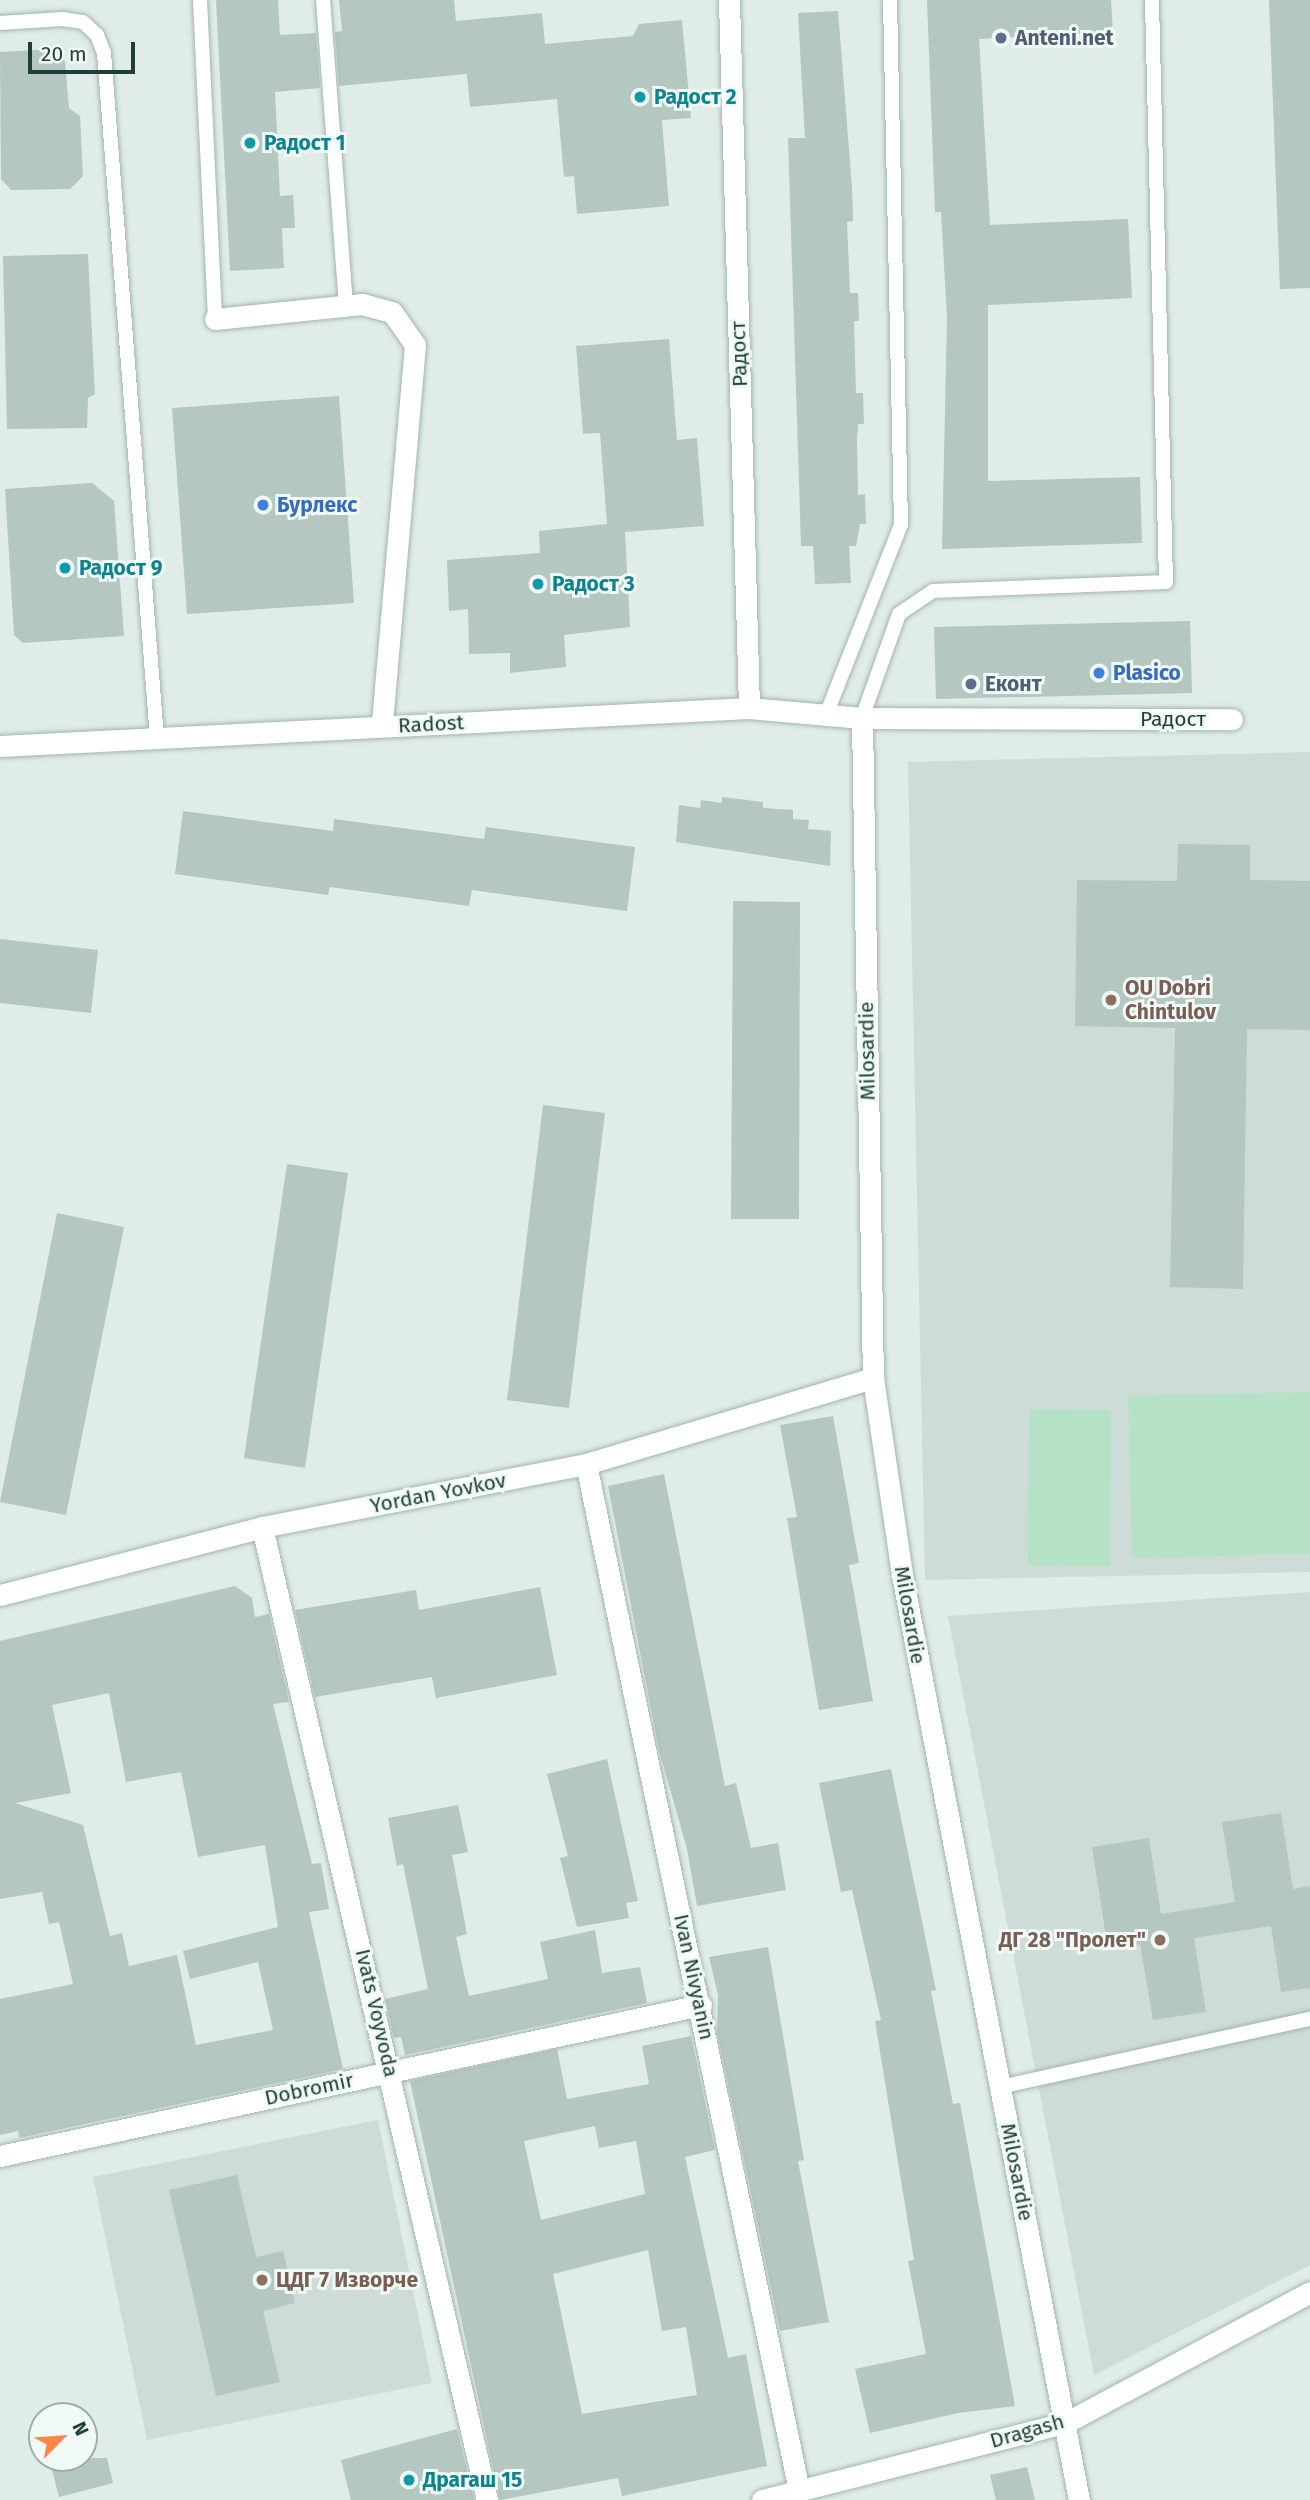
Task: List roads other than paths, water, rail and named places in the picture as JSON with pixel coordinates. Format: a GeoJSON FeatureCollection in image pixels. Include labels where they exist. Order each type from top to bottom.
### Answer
{"type":"FeatureCollection","features":[{"type":"Feature","properties":{"kind":"street","name":"Радост"},"geometry":{"type":"LineString","coordinates":[[729,0],[749,708]]}},
{"type":"Feature","properties":{"kind":"street"},"geometry":{"type":"LineString","coordinates":[[215,319],[362,304],[392,312],[410,332],[417,359],[382,726]]}},
{"type":"Feature","properties":{"kind":"street","name":"Radost"},"geometry":{"type":"LineString","coordinates":[[0,746],[749,708],[862,718]]}},
{"type":"Feature","properties":{"kind":"street","name":"Радост"},"geometry":{"type":"LineString","coordinates":[[862,718],[1232,719]]}},
{"type":"Feature","properties":{"kind":"street","name":"Milosardie"},"geometry":{"type":"LineString","coordinates":[[862,718],[873,1378],[903,1580],[1079,2500]]}},
{"type":"Feature","properties":{"kind":"street","name":"Yordan Yovkov"},"geometry":{"type":"LineString","coordinates":[[0,1595],[262,1527],[586,1464],[873,1378]]}},
{"type":"Feature","properties":{"kind":"street","name":"Ivan Nivyanin"},"geometry":{"type":"LineString","coordinates":[[586,1464],[701,2005],[799,2491]]}},
{"type":"Feature","properties":{"kind":"street","name":"Ivats Voyvoda"},"geometry":{"type":"LineString","coordinates":[[262,1527],[391,2071],[487,2500]]}},
{"type":"Feature","properties":{"kind":"street","name":"Dobromir"},"geometry":{"type":"LineString","coordinates":[[0,2156],[701,2005]]}},
{"type":"Feature","properties":{"kind":"street","name":"Dragash"},"geometry":{"type":"LineString","coordinates":[[762,2500],[1065,2423],[1310,2292]]}},
{"type":"Feature","properties":{"kind":"lane"},"geometry":{"type":"LineString","coordinates":[[200,0],[215,319]]}},
{"type":"Feature","properties":{"kind":"lane"},"geometry":{"type":"LineString","coordinates":[[323,0],[346,307]]}},
{"type":"Feature","properties":{"kind":"lane"},"geometry":{"type":"LineString","coordinates":[[826,715],[901,525],[890,0]]}},
{"type":"Feature","properties":{"kind":"lane"},"geometry":{"type":"LineString","coordinates":[[862,718],[900,614],[933,591],[1166,582],[1152,0]]}},
{"type":"Feature","properties":{"kind":"lane"},"geometry":{"type":"LineString","coordinates":[[0,23],[64,19],[83,22],[97,35],[104,53],[157,738]]}},
{"type":"Feature","properties":{"kind":"lane"},"geometry":{"type":"LineString","coordinates":[[1000,2087],[1310,2019]]}},
{"type":"Feature","properties":{"kind":"place","name":"Anteni.net"},"geometry":{"type":"Point","coordinates":[1001,38]}},
{"type":"Feature","properties":{"kind":"place","name":"Радост 2"},"geometry":{"type":"Point","coordinates":[640,97]}},
{"type":"Feature","properties":{"kind":"place","name":"Радост 1"},"geometry":{"type":"Point","coordinates":[250,143]}},
{"type":"Feature","properties":{"kind":"place","name":"Бурлекс"},"geometry":{"type":"Point","coordinates":[263,505]}},
{"type":"Feature","properties":{"kind":"place","name":"Радост 9"},"geometry":{"type":"Point","coordinates":[65,568]}},
{"type":"Feature","properties":{"kind":"place","name":"Радост 3"},"geometry":{"type":"Point","coordinates":[538,584]}},
{"type":"Feature","properties":{"kind":"place","name":"Plasico"},"geometry":{"type":"Point","coordinates":[1099,673]}},
{"type":"Feature","properties":{"kind":"place","name":"Еконт"},"geometry":{"type":"Point","coordinates":[971,684]}},
{"type":"Feature","properties":{"kind":"place","name":"OU Dobri Chintulov"},"geometry":{"type":"Point","coordinates":[1111,1000]}},
{"type":"Feature","properties":{"kind":"place","name":"ДГ 28 \"Пролет\""},"geometry":{"type":"Point","coordinates":[1160,1940]}},
{"type":"Feature","properties":{"kind":"place","name":"ЦДГ 7 Изворче"},"geometry":{"type":"Point","coordinates":[262,2280]}},
{"type":"Feature","properties":{"kind":"place","name":"Драгаш 15"},"geometry":{"type":"Point","coordinates":[409,2480]}}]}
